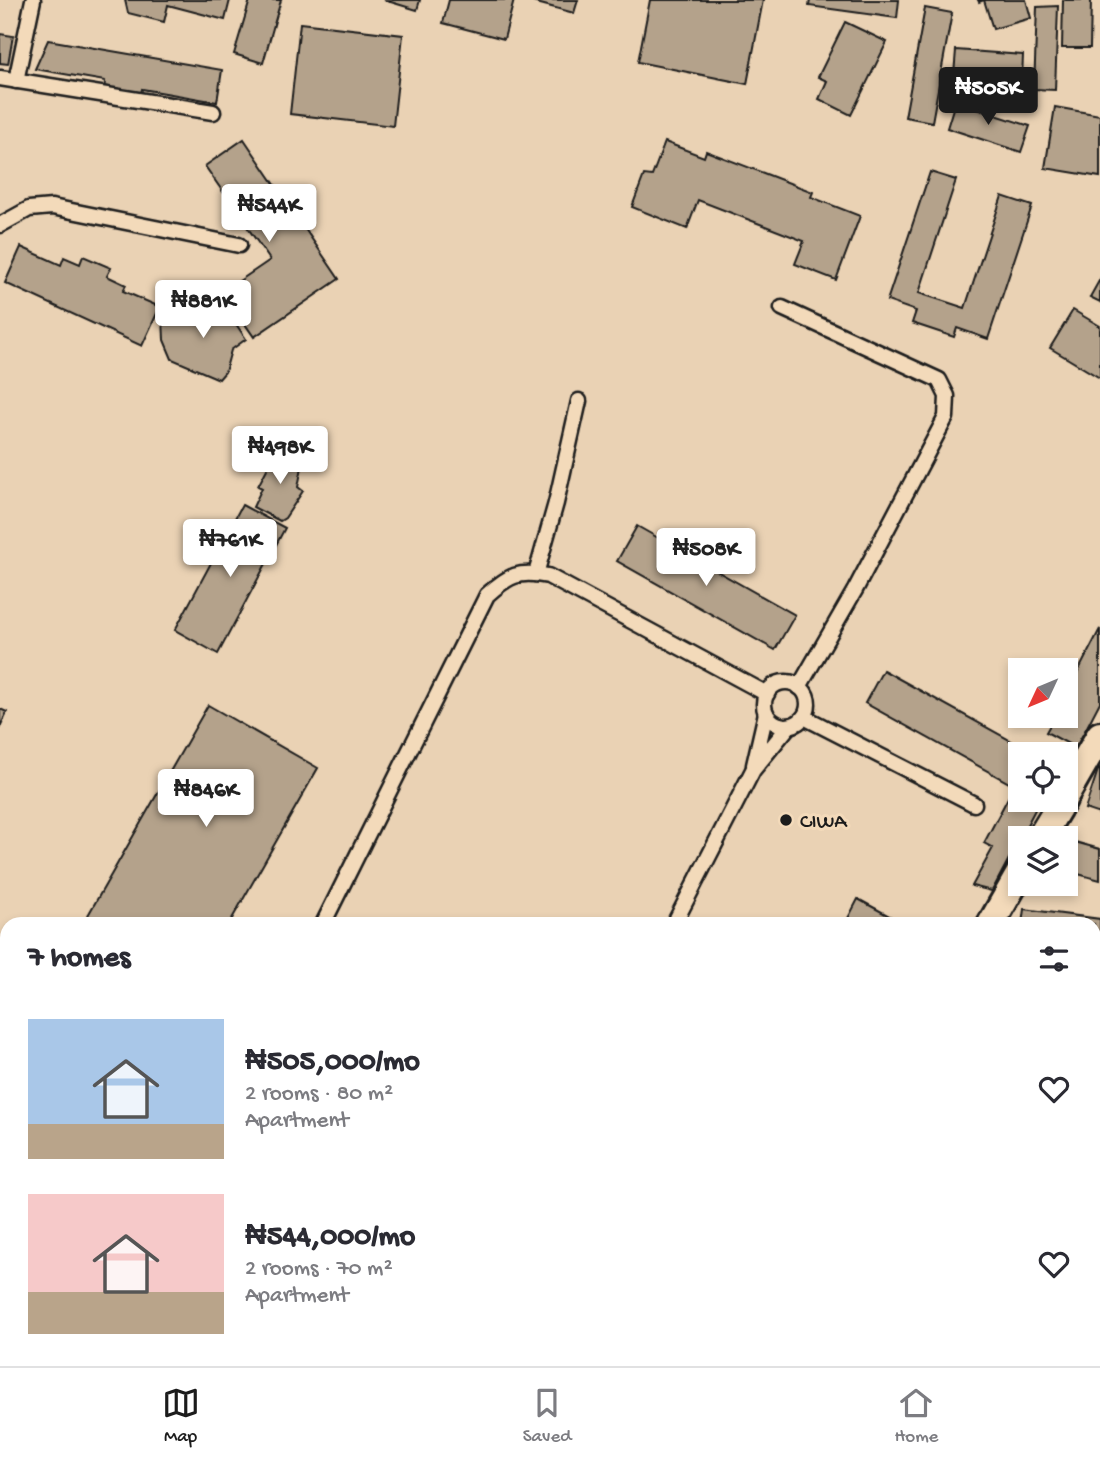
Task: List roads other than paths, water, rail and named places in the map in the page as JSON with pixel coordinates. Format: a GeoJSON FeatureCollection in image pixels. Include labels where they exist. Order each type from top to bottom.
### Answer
{"type":"FeatureCollection","features":[{"type":"Feature","properties":{"kind":"street"},"geometry":{"type":"LineString","coordinates":[[1078,773],[1100,735]]}},
{"type":"Feature","properties":{"kind":"street"},"geometry":{"type":"LineString","coordinates":[[995,917],[1008,894]]}},
{"type":"Feature","properties":{"kind":"lane"},"geometry":{"type":"LineString","coordinates":[[16,81],[33,0]]}},
{"type":"Feature","properties":{"kind":"lane"},"geometry":{"type":"LineString","coordinates":[[0,78],[213,112]]}},
{"type":"Feature","properties":{"kind":"lane"},"geometry":{"type":"LineString","coordinates":[[0,225],[29,209],[52,207],[239,245]]}},
{"type":"Feature","properties":{"kind":"lane"},"geometry":{"type":"LineString","coordinates":[[782,308],[939,380],[947,396],[946,417],[855,590],[799,687]]}},
{"type":"Feature","properties":{"kind":"lane"},"geometry":{"type":"LineString","coordinates":[[536,574],[556,503],[579,401]]}},
{"type":"Feature","properties":{"kind":"lane"},"geometry":{"type":"LineString","coordinates":[[327,917],[488,596],[503,581],[528,572],[548,576],[766,694]]}},
{"type":"Feature","properties":{"kind":"lane"},"geometry":{"type":"LineString","coordinates":[[788,682],[799,687],[808,701],[804,717],[795,725],[789,726],[778,724],[769,718],[764,702],[772,687],[788,682]]}},
{"type":"Feature","properties":{"kind":"lane"},"geometry":{"type":"LineString","coordinates":[[753,770],[766,713]]}},
{"type":"Feature","properties":{"kind":"lane"},"geometry":{"type":"LineString","coordinates":[[804,717],[974,804]]}},
{"type":"Feature","properties":{"kind":"lane"},"geometry":{"type":"LineString","coordinates":[[678,917],[753,770],[789,726]]}},
{"type":"Feature","properties":{"kind":"place","name":"CIWA"},"geometry":{"type":"Point","coordinates":[786,820]}}]}
